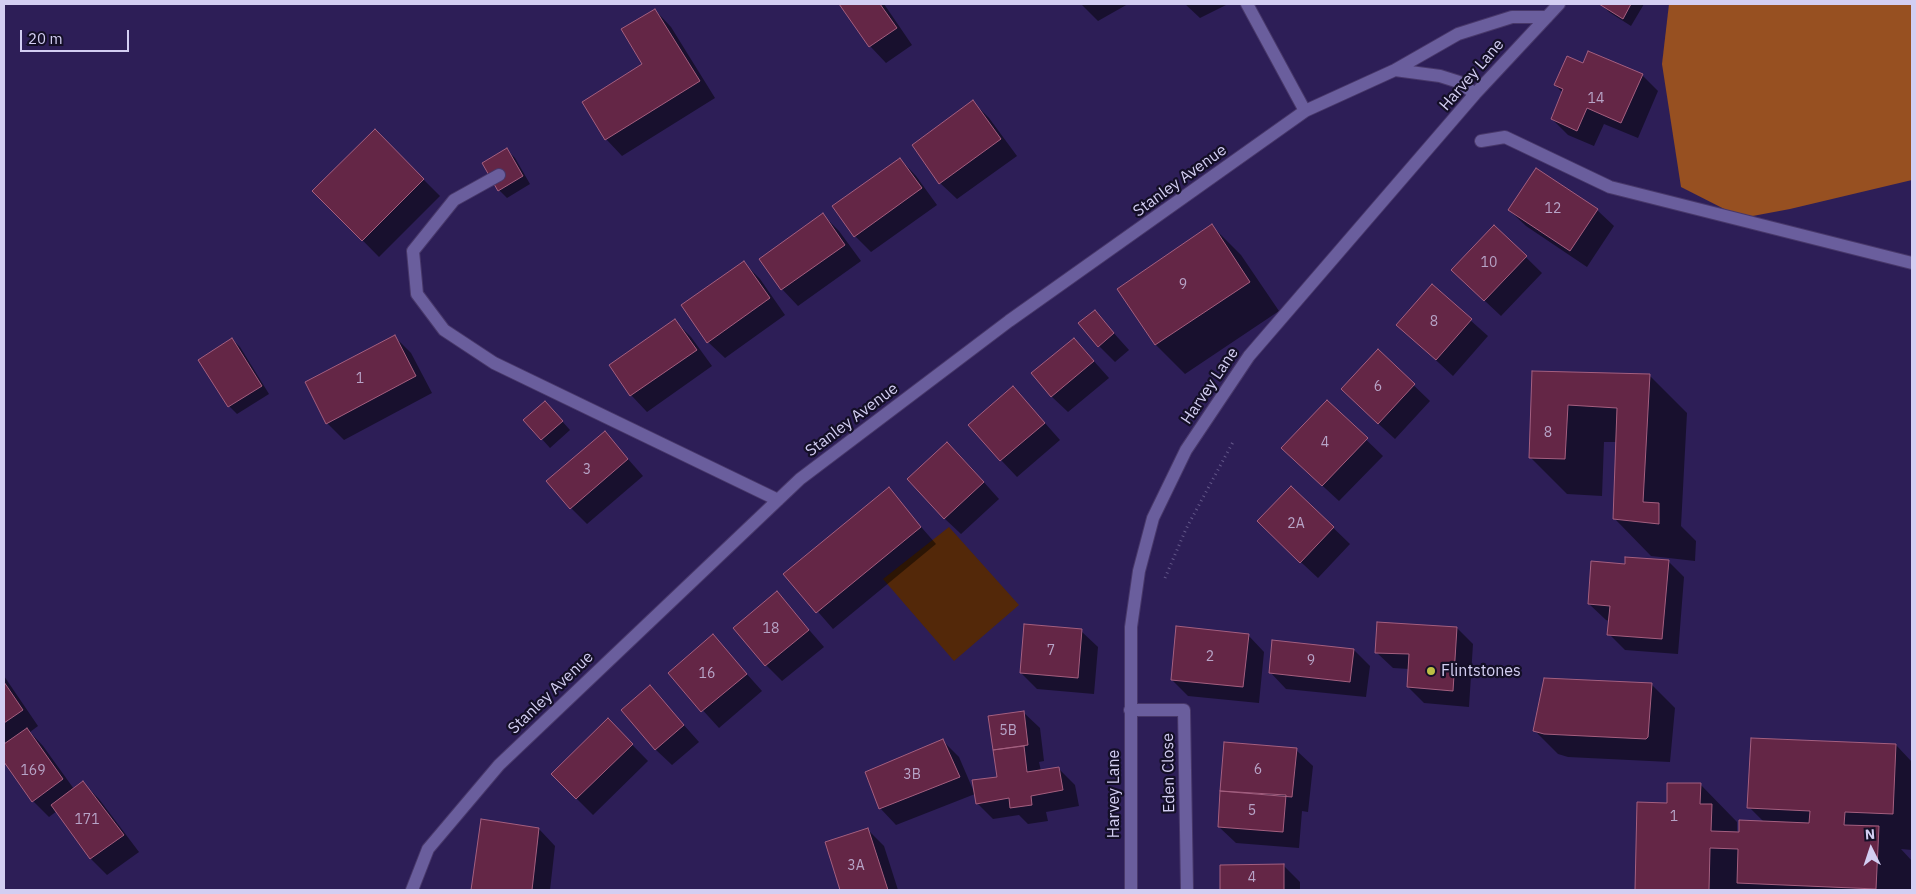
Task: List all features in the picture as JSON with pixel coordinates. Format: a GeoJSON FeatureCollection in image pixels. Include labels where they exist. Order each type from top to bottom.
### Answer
{"type":"FeatureCollection","features":[{"type":"Feature","properties":{"kind":"street"},"geometry":{"type":"LineString","coordinates":[[1247,4],[1305,111]]}},
{"type":"Feature","properties":{"kind":"street","name":"Harvey Lane"},"geometry":{"type":"LineString","coordinates":[[1131,890],[1131,627],[1139,571],[1153,518],[1186,450],[1249,356],[1475,94],[1559,4]]}},
{"type":"Feature","properties":{"kind":"street","name":"Stanley Avenue"},"geometry":{"type":"LineString","coordinates":[[412,890],[428,849],[499,765],[800,479],[1009,321],[1305,111],[1395,70],[1458,34],[1512,17],[1547,17]]}},
{"type":"Feature","properties":{"kind":"street"},"geometry":{"type":"LineString","coordinates":[[1395,70],[1440,76],[1459,82],[1475,94]]}},
{"type":"Feature","properties":{"kind":"street"},"geometry":{"type":"LineString","coordinates":[[1481,141],[1505,136],[1610,187],[1912,262]]}},
{"type":"Feature","properties":{"kind":"street"},"geometry":{"type":"LineString","coordinates":[[499,175],[454,200],[413,251],[417,294],[444,330],[494,362],[778,500]]}},
{"type":"Feature","properties":{"kind":"street","name":"Eden Close"},"geometry":{"type":"LineString","coordinates":[[1130,710],[1184,710],[1187,890]]}},
{"type":"Feature","properties":{"kind":"path"},"geometry":{"type":"LineString","coordinates":[[1164,581],[1186,529],[1233,442]]}},
{"type":"Feature","properties":{"kind":"shaded area"},"geometry":{"type":"Polygon","coordinates":[[[1669,4],[1912,4],[1912,180],[1790,209],[1742,218],[1681,187],[1662,64],[1669,4]]]}},
{"type":"Feature","properties":{"kind":"shaded area"},"geometry":{"type":"Polygon","coordinates":[[[949,527],[1019,605],[954,661],[883,579],[949,527]]]}},
{"type":"Feature","properties":{"kind":"building"},"geometry":{"type":"Polygon","coordinates":[[[839,4],[880,4],[897,28],[869,47],[839,4]]]}},
{"type":"Feature","properties":{"kind":"building"},"geometry":{"type":"Polygon","coordinates":[[[1599,4],[1631,4],[1623,19],[1599,4]]]}},
{"type":"Feature","properties":{"kind":"building"},"geometry":{"type":"Polygon","coordinates":[[[655,9],[700,81],[605,140],[582,102],[642,64],[621,29],[655,9]]]}},
{"type":"Feature","properties":{"kind":"building"},"geometry":{"type":"Polygon","coordinates":[[[1588,51],[1643,74],[1621,123],[1587,108],[1577,131],[1551,119],[1563,89],[1554,85],[1567,56],[1583,63],[1588,51]]]}},
{"type":"Feature","properties":{"kind":"building"},"geometry":{"type":"Polygon","coordinates":[[[973,100],[1001,139],[939,184],[912,145],[973,100]]]}},
{"type":"Feature","properties":{"kind":"building"},"geometry":{"type":"Polygon","coordinates":[[[375,129],[424,179],[362,241],[312,191],[375,129]]]}},
{"type":"Feature","properties":{"kind":"building"},"geometry":{"type":"Polygon","coordinates":[[[507,148],[523,176],[498,191],[482,163],[507,148]]]}},
{"type":"Feature","properties":{"kind":"building"},"geometry":{"type":"Polygon","coordinates":[[[900,158],[922,188],[854,237],[832,206],[900,158]]]}},
{"type":"Feature","properties":{"kind":"building"},"geometry":{"type":"Polygon","coordinates":[[[1536,168],[1598,209],[1570,251],[1508,210],[1536,168]]]}},
{"type":"Feature","properties":{"kind":"building"},"geometry":{"type":"Polygon","coordinates":[[[823,213],[845,245],[781,290],[759,259],[823,213]]]}},
{"type":"Feature","properties":{"kind":"building"},"geometry":{"type":"Polygon","coordinates":[[[1212,224],[1250,282],[1155,345],[1117,289],[1212,224]]]}},
{"type":"Feature","properties":{"kind":"building"},"geometry":{"type":"Polygon","coordinates":[[[1494,225],[1527,256],[1484,301],[1451,270],[1494,225]]]}},
{"type":"Feature","properties":{"kind":"building"},"geometry":{"type":"Polygon","coordinates":[[[744,261],[770,298],[707,343],[681,305],[744,261]]]}},
{"type":"Feature","properties":{"kind":"building"},"geometry":{"type":"Polygon","coordinates":[[[1432,284],[1472,319],[1436,360],[1396,325],[1432,284]]]}},
{"type":"Feature","properties":{"kind":"building"},"geometry":{"type":"Polygon","coordinates":[[[1095,310],[1114,333],[1098,347],[1078,323],[1095,310]]]}},
{"type":"Feature","properties":{"kind":"building"},"geometry":{"type":"Polygon","coordinates":[[[675,319],[697,350],[630,396],[609,365],[675,319]]]}},
{"type":"Feature","properties":{"kind":"building"},"geometry":{"type":"Polygon","coordinates":[[[395,335],[416,376],[326,424],[305,382],[395,335]]]}},
{"type":"Feature","properties":{"kind":"building"},"geometry":{"type":"Polygon","coordinates":[[[232,338],[262,386],[228,407],[198,360],[232,338]]]}},
{"type":"Feature","properties":{"kind":"building"},"geometry":{"type":"Polygon","coordinates":[[[1074,338],[1094,361],[1051,397],[1031,373],[1074,338]]]}},
{"type":"Feature","properties":{"kind":"building"},"geometry":{"type":"Polygon","coordinates":[[[1378,349],[1415,384],[1378,424],[1341,389],[1378,349]]]}},
{"type":"Feature","properties":{"kind":"building"},"geometry":{"type":"Polygon","coordinates":[[[1532,371],[1650,374],[1643,502],[1659,503],[1659,524],[1613,519],[1617,408],[1568,405],[1565,459],[1529,458],[1532,371]]]}},
{"type":"Feature","properties":{"kind":"building"},"geometry":{"type":"Polygon","coordinates":[[[1013,386],[1045,423],[1000,461],[968,425],[1013,386]]]}},
{"type":"Feature","properties":{"kind":"building"},"geometry":{"type":"Polygon","coordinates":[[[1327,400],[1368,438],[1322,486],[1281,448],[1327,400]]]}},
{"type":"Feature","properties":{"kind":"building"},"geometry":{"type":"Polygon","coordinates":[[[545,401],[563,421],[541,440],[523,420],[545,401]]]}},
{"type":"Feature","properties":{"kind":"building"},"geometry":{"type":"Polygon","coordinates":[[[605,431],[628,459],[570,509],[546,481],[605,431]]]}},
{"type":"Feature","properties":{"kind":"building"},"geometry":{"type":"Polygon","coordinates":[[[947,442],[984,482],[944,519],[907,479],[947,442]]]}},
{"type":"Feature","properties":{"kind":"building"},"geometry":{"type":"Polygon","coordinates":[[[1291,486],[1334,527],[1300,563],[1257,521],[1291,486]]]}},
{"type":"Feature","properties":{"kind":"building"},"geometry":{"type":"Polygon","coordinates":[[[889,487],[921,527],[816,613],[783,574],[889,487]]]}},
{"type":"Feature","properties":{"kind":"building"},"geometry":{"type":"Polygon","coordinates":[[[1625,557],[1669,560],[1662,639],[1607,635],[1610,606],[1588,604],[1591,561],[1625,564],[1625,557]]]}},
{"type":"Feature","properties":{"kind":"building"},"geometry":{"type":"Polygon","coordinates":[[[777,591],[809,630],[765,666],[733,628],[777,591]]]}},
{"type":"Feature","properties":{"kind":"building","name":"Flintstones"},"geometry":{"type":"Polygon","coordinates":[[[1377,622],[1457,627],[1453,691],[1407,687],[1409,654],[1375,653],[1377,622]]]}},
{"type":"Feature","properties":{"kind":"building"},"geometry":{"type":"Polygon","coordinates":[[[1024,624],[1082,629],[1078,678],[1020,673],[1024,624]]]}},
{"type":"Feature","properties":{"kind":"building"},"geometry":{"type":"Polygon","coordinates":[[[1176,626],[1249,634],[1243,687],[1171,680],[1176,626]]]}},
{"type":"Feature","properties":{"kind":"building"},"geometry":{"type":"Polygon","coordinates":[[[713,634],[747,674],[701,712],[668,673],[713,634]]]}},
{"type":"Feature","properties":{"kind":"building"},"geometry":{"type":"Polygon","coordinates":[[[1272,640],[1354,649],[1350,682],[1269,673],[1272,640]]]}},
{"type":"Feature","properties":{"kind":"building"},"geometry":{"type":"Polygon","coordinates":[[[1544,678],[1652,683],[1648,737],[1646,739],[1544,734],[1533,731],[1544,678]]]}},
{"type":"Feature","properties":{"kind":"building"},"geometry":{"type":"Polygon","coordinates":[[[4,682],[23,710],[4,723],[4,682]]]}},
{"type":"Feature","properties":{"kind":"building"},"geometry":{"type":"Polygon","coordinates":[[[650,685],[684,725],[655,750],[621,710],[650,685]]]}},
{"type":"Feature","properties":{"kind":"building"},"geometry":{"type":"Polygon","coordinates":[[[1024,711],[1028,745],[993,750],[988,716],[1024,711]]]}},
{"type":"Feature","properties":{"kind":"building"},"geometry":{"type":"Polygon","coordinates":[[[608,718],[633,744],[576,799],[551,774],[608,718]]]}},
{"type":"Feature","properties":{"kind":"building"},"geometry":{"type":"Polygon","coordinates":[[[27,728],[63,779],[32,802],[4,762],[4,744],[27,728]]]}},
{"type":"Feature","properties":{"kind":"building"},"geometry":{"type":"Polygon","coordinates":[[[1751,738],[1896,744],[1893,814],[1845,812],[1844,825],[1879,826],[1876,889],[1737,883],[1738,849],[1710,848],[1709,890],[1635,890],[1637,802],[1667,803],[1667,783],[1701,783],[1700,804],[1712,804],[1711,831],[1739,832],[1739,820],[1809,823],[1810,811],[1747,808],[1751,738]]]}},
{"type":"Feature","properties":{"kind":"building"},"geometry":{"type":"Polygon","coordinates":[[[943,739],[960,777],[879,809],[865,772],[943,739]]]}},
{"type":"Feature","properties":{"kind":"building"},"geometry":{"type":"Polygon","coordinates":[[[1224,742],[1297,748],[1292,797],[1220,791],[1224,742]]]}},
{"type":"Feature","properties":{"kind":"building"},"geometry":{"type":"Polygon","coordinates":[[[1024,746],[1027,772],[1059,767],[1063,790],[1031,796],[1032,805],[1010,808],[1009,798],[976,804],[972,780],[997,777],[993,750],[1024,746]]]}},
{"type":"Feature","properties":{"kind":"building"},"geometry":{"type":"Polygon","coordinates":[[[83,781],[124,835],[90,859],[51,805],[83,781]]]}},
{"type":"Feature","properties":{"kind":"building"},"geometry":{"type":"Polygon","coordinates":[[[1220,791],[1286,795],[1283,832],[1218,827],[1220,791]]]}},
{"type":"Feature","properties":{"kind":"building"},"geometry":{"type":"Polygon","coordinates":[[[481,819],[539,828],[532,890],[471,890],[481,819]]]}},
{"type":"Feature","properties":{"kind":"building"},"geometry":{"type":"Polygon","coordinates":[[[868,828],[888,890],[840,890],[825,842],[868,828]]]}},
{"type":"Feature","properties":{"kind":"building"},"geometry":{"type":"Polygon","coordinates":[[[1284,864],[1284,890],[1220,890],[1220,865],[1284,864]]]}},
{"type":"Feature","properties":{"kind":"place","name":"Flintstones"},"geometry":{"type":"Point","coordinates":[1431,671]}}]}
